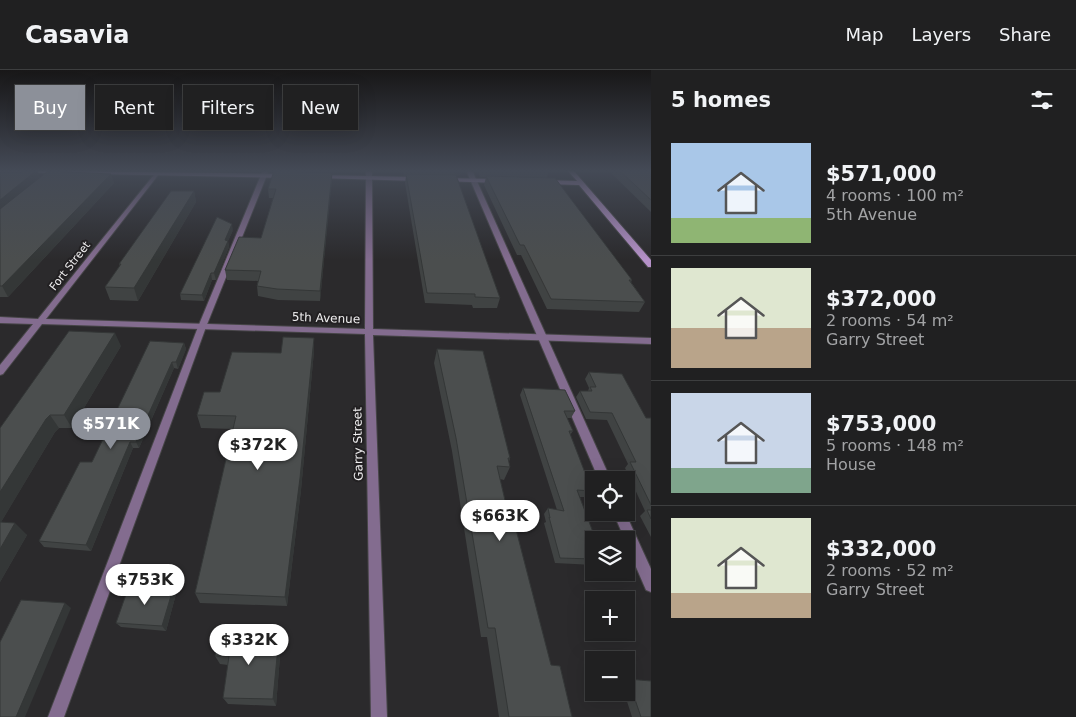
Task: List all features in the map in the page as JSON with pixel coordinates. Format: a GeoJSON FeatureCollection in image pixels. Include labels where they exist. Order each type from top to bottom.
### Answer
{"type":"FeatureCollection","features":[{"type":"Feature","properties":{"kind":"street","name":"Fort Street"},"geometry":{"type":"LineString","coordinates":[[0,372],[136,200]]}},
{"type":"Feature","properties":{"kind":"street"},"geometry":{"type":"LineString","coordinates":[[56,717],[202,327],[254,200]]}},
{"type":"Feature","properties":{"kind":"street","name":"Garry Street"},"geometry":{"type":"LineString","coordinates":[[369,200],[369,332],[379,717]]}},
{"type":"Feature","properties":{"kind":"street"},"geometry":{"type":"LineString","coordinates":[[482,200],[601,471]]}},
{"type":"Feature","properties":{"kind":"street"},"geometry":{"type":"LineString","coordinates":[[596,200],[651,265]]}},
{"type":"Feature","properties":{"kind":"street","name":"5th Avenue"},"geometry":{"type":"LineString","coordinates":[[0,320],[651,341]]}},
{"type":"Feature","properties":{"kind":"street"},"geometry":{"type":"LineString","coordinates":[[623,521],[651,586]]}},
{"type":"Feature","properties":{"kind":"building"},"geometry":{"type":"Polygon","coordinates":[[[11,200],[86,200],[2,286],[0,286],[0,209],[11,200]]]}},
{"type":"Feature","properties":{"kind":"building"},"geometry":{"type":"Polygon","coordinates":[[[164,200],[188,200],[134,288],[105,287],[121,264],[119,264],[164,200]]]}},
{"type":"Feature","properties":{"kind":"building"},"geometry":{"type":"Polygon","coordinates":[[[273,200],[329,200],[320,291],[257,286],[261,271],[225,270],[239,237],[261,238],[273,200]]]}},
{"type":"Feature","properties":{"kind":"building"},"geometry":{"type":"Polygon","coordinates":[[[411,200],[465,200],[500,298],[475,297],[475,294],[427,293],[411,200]]]}},
{"type":"Feature","properties":{"kind":"building"},"geometry":{"type":"Polygon","coordinates":[[[498,200],[572,200],[632,280],[629,280],[645,302],[551,299],[524,245],[520,245],[498,200]]]}},
{"type":"Feature","properties":{"kind":"building"},"geometry":{"type":"Polygon","coordinates":[[[217,217],[232,224],[225,240],[228,241],[214,273],[211,273],[202,295],[180,294],[217,217]]]}},
{"type":"Feature","properties":{"kind":"building"},"geometry":{"type":"Polygon","coordinates":[[[69,331],[115,333],[64,415],[50,415],[46,419],[0,492],[0,428],[69,331]]]}},
{"type":"Feature","properties":{"kind":"building"},"geometry":{"type":"Polygon","coordinates":[[[283,337],[314,338],[300,478],[285,597],[195,593],[236,416],[197,415],[204,392],[220,392],[232,352],[281,353],[283,337]]]}},
{"type":"Feature","properties":{"kind":"building"},"geometry":{"type":"Polygon","coordinates":[[[150,341],[184,343],[176,362],[172,362],[136,442],[130,442],[86,545],[39,541],[80,462],[92,462],[150,341]]]}},
{"type":"Feature","properties":{"kind":"building"},"geometry":{"type":"Polygon","coordinates":[[[437,349],[483,351],[510,458],[508,458],[510,467],[497,466],[507,509],[511,510],[551,665],[560,666],[572,717],[509,717],[495,628],[488,628],[456,438],[437,349]]]}},
{"type":"Feature","properties":{"kind":"building"},"geometry":{"type":"Polygon","coordinates":[[[589,372],[622,374],[646,418],[651,418],[651,505],[630,462],[636,462],[612,413],[590,412],[580,391],[592,391],[590,387],[596,387],[589,372]]]}},
{"type":"Feature","properties":{"kind":"building"},"geometry":{"type":"Polygon","coordinates":[[[523,388],[565,390],[575,411],[564,411],[573,431],[569,431],[585,473],[585,491],[577,490],[585,511],[585,521],[589,521],[593,531],[585,531],[585,559],[560,558],[548,508],[564,511],[523,388]]]}},
{"type":"Feature","properties":{"kind":"building"},"geometry":{"type":"Polygon","coordinates":[[[647,510],[651,510],[651,519],[647,510]]]}},
{"type":"Feature","properties":{"kind":"building"},"geometry":{"type":"Polygon","coordinates":[[[0,522],[15,523],[0,549],[0,522]]]}},
{"type":"Feature","properties":{"kind":"building"},"geometry":{"type":"Polygon","coordinates":[[[129,586],[173,589],[162,626],[116,623],[129,586]]]}},
{"type":"Feature","properties":{"kind":"building"},"geometry":{"type":"Polygon","coordinates":[[[21,600],[65,603],[16,717],[0,717],[0,642],[21,600]]]}},
{"type":"Feature","properties":{"kind":"building"},"geometry":{"type":"Polygon","coordinates":[[[219,635],[279,636],[273,699],[223,698],[229,656],[215,656],[219,635]]]}},
{"type":"Feature","properties":{"kind":"building"},"geometry":{"type":"Polygon","coordinates":[[[635,680],[651,681],[651,717],[641,717],[635,699],[635,680]]]}}]}
